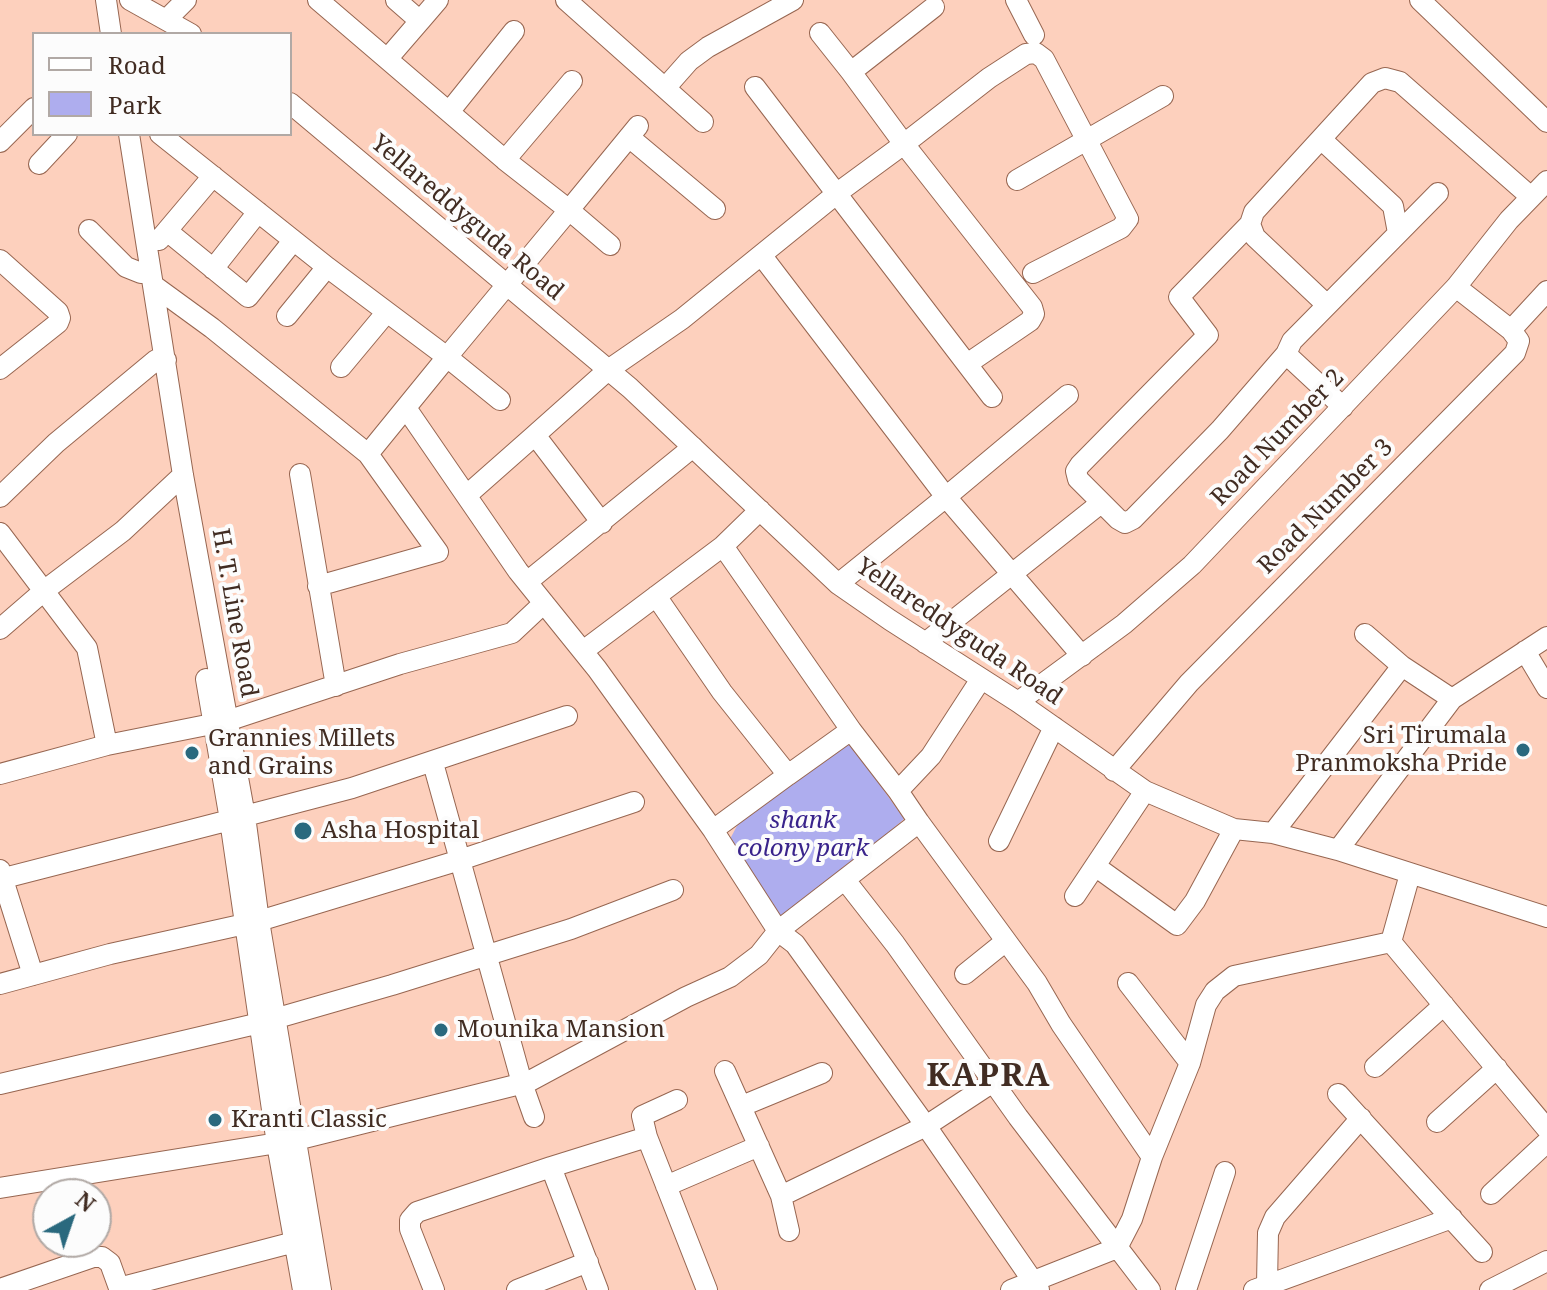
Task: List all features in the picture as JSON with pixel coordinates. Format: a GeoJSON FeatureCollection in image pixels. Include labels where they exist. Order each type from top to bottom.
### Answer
{"type":"FeatureCollection","features":[{"type":"Feature","properties":{"kind":"street"},"geometry":{"type":"LineString","coordinates":[[96,0],[106,32]]}},
{"type":"Feature","properties":{"kind":"street"},"geometry":{"type":"LineString","coordinates":[[106,0],[106,32]]}},
{"type":"Feature","properties":{"kind":"street"},"geometry":{"type":"LineString","coordinates":[[130,0],[188,32]]}},
{"type":"Feature","properties":{"kind":"street"},"geometry":{"type":"LineString","coordinates":[[167,19],[186,0]]}},
{"type":"Feature","properties":{"kind":"street"},"geometry":{"type":"LineString","coordinates":[[318,0],[610,245]]}},
{"type":"Feature","properties":{"kind":"street"},"geometry":{"type":"LineString","coordinates":[[396,0],[420,21]]}},
{"type":"Feature","properties":{"kind":"street"},"geometry":{"type":"LineString","coordinates":[[388,58],[438,0]]}},
{"type":"Feature","properties":{"kind":"street"},"geometry":{"type":"LineString","coordinates":[[566,0],[703,122]]}},
{"type":"Feature","properties":{"kind":"street"},"geometry":{"type":"LineString","coordinates":[[666,87],[689,61],[708,47],[793,0]]}},
{"type":"Feature","properties":{"kind":"street"},"geometry":{"type":"LineString","coordinates":[[1016,0],[1034,35]]}},
{"type":"Feature","properties":{"kind":"street"},"geometry":{"type":"LineString","coordinates":[[1420,0],[1547,122]]}},
{"type":"Feature","properties":{"kind":"street"},"geometry":{"type":"LineString","coordinates":[[851,72],[934,7]]}},
{"type":"Feature","properties":{"kind":"street"},"geometry":{"type":"LineString","coordinates":[[449,112],[514,31]]}},
{"type":"Feature","properties":{"kind":"street"},"geometry":{"type":"LineString","coordinates":[[820,33],[1032,307],[1034,314],[1030,321],[967,364]]}},
{"type":"Feature","properties":{"kind":"street"},"geometry":{"type":"LineString","coordinates":[[467,495],[608,370],[682,319],[836,194],[989,78],[1026,54],[1036,53],[1044,59],[1128,219],[1126,224],[1033,273]]}},
{"type":"Feature","properties":{"kind":"street"},"geometry":{"type":"LineString","coordinates":[[1438,193],[1292,341],[1286,354],[1220,430],[1133,519],[1125,523],[1118,519],[1078,479],[1076,471],[1208,335],[1179,297],[1250,224],[1254,212],[1372,83],[1385,78],[1400,82],[1531,197]]}},
{"type":"Feature","properties":{"kind":"street"},"geometry":{"type":"LineString","coordinates":[[505,160],[572,81]]}},
{"type":"Feature","properties":{"kind":"street"},"geometry":{"type":"LineString","coordinates":[[755,87],[992,397]]}},
{"type":"Feature","properties":{"kind":"street"},"geometry":{"type":"LineString","coordinates":[[1017,180],[1163,96]]}},
{"type":"Feature","properties":{"kind":"street","name":"Yellareddyguda Road"},"geometry":{"type":"LineString","coordinates":[[292,105],[608,370],[838,584],[1018,702],[1114,771],[1145,791],[1234,829],[1273,833],[1338,850],[1547,917]]}},
{"type":"Feature","properties":{"kind":"street"},"geometry":{"type":"LineString","coordinates":[[0,142],[32,110]]}},
{"type":"Feature","properties":{"kind":"street"},"geometry":{"type":"LineString","coordinates":[[368,454],[634,132],[715,209]]}},
{"type":"Feature","properties":{"kind":"street"},"geometry":{"type":"LineString","coordinates":[[39,164],[65,136]]}},
{"type":"Feature","properties":{"kind":"street","name":"H. T. Line Road"},"geometry":{"type":"LineString","coordinates":[[118,136],[147,270]]}},
{"type":"Feature","properties":{"kind":"street","name":"H. T. Line Road"},"geometry":{"type":"LineString","coordinates":[[129,136],[179,480],[238,818],[303,1240],[303,1290]]}},
{"type":"Feature","properties":{"kind":"street"},"geometry":{"type":"LineString","coordinates":[[163,136],[500,400]]}},
{"type":"Feature","properties":{"kind":"street"},"geometry":{"type":"LineString","coordinates":[[1321,139],[1393,206],[1398,233]]}},
{"type":"Feature","properties":{"kind":"street"},"geometry":{"type":"LineString","coordinates":[[147,270],[167,231],[213,176]]}},
{"type":"Feature","properties":{"kind":"street","name":"Road Number 2"},"geometry":{"type":"LineString","coordinates":[[1018,702],[1124,624],[1192,565],[1456,287],[1509,220],[1547,181]]}},
{"type":"Feature","properties":{"kind":"street"},"geometry":{"type":"LineString","coordinates":[[213,269],[258,212]]}},
{"type":"Feature","properties":{"kind":"street"},"geometry":{"type":"LineString","coordinates":[[1250,224],[1255,237],[1327,305]]}},
{"type":"Feature","properties":{"kind":"street"},"geometry":{"type":"LineString","coordinates":[[89,230],[126,267],[147,270],[212,328],[368,454],[438,552],[318,586]]}},
{"type":"Feature","properties":{"kind":"street"},"geometry":{"type":"LineString","coordinates":[[167,231],[248,297],[293,241]]}},
{"type":"Feature","properties":{"kind":"street"},"geometry":{"type":"LineString","coordinates":[[762,256],[946,497],[1082,656]]}},
{"type":"Feature","properties":{"kind":"street"},"geometry":{"type":"LineString","coordinates":[[0,260],[58,312],[60,318],[58,323],[0,369]]}},
{"type":"Feature","properties":{"kind":"street"},"geometry":{"type":"LineString","coordinates":[[287,316],[327,267]]}},
{"type":"Feature","properties":{"kind":"street"},"geometry":{"type":"LineString","coordinates":[[1456,287],[1511,330],[1547,291]]}},
{"type":"Feature","properties":{"kind":"street"},"geometry":{"type":"LineString","coordinates":[[341,367],[386,313]]}},
{"type":"Feature","properties":{"kind":"street","name":"Road Number 3"},"geometry":{"type":"LineString","coordinates":[[1114,771],[1189,683],[1515,353],[1519,341],[1511,330]]}},
{"type":"Feature","properties":{"kind":"street"},"geometry":{"type":"LineString","coordinates":[[1286,354],[1343,407]]}},
{"type":"Feature","properties":{"kind":"street"},"geometry":{"type":"LineString","coordinates":[[0,497],[56,443],[161,360]]}},
{"type":"Feature","properties":{"kind":"street"},"geometry":{"type":"LineString","coordinates":[[838,584],[1068,395]]}},
{"type":"Feature","properties":{"kind":"street"},"geometry":{"type":"LineString","coordinates":[[406,408],[527,582],[583,651],[713,830],[778,931],[795,944],[1037,1286]]}},
{"type":"Feature","properties":{"kind":"street"},"geometry":{"type":"LineString","coordinates":[[535,435],[602,523]]}},
{"type":"Feature","properties":{"kind":"street"},"geometry":{"type":"LineString","coordinates":[[527,582],[693,447]]}},
{"type":"Feature","properties":{"kind":"street"},"geometry":{"type":"LineString","coordinates":[[300,474],[336,686]]}},
{"type":"Feature","properties":{"kind":"street"},"geometry":{"type":"LineString","coordinates":[[0,629],[45,590],[123,531],[179,480]]}},
{"type":"Feature","properties":{"kind":"street"},"geometry":{"type":"LineString","coordinates":[[925,643],[1101,503]]}},
{"type":"Feature","properties":{"kind":"street"},"geometry":{"type":"LineString","coordinates":[[583,651],[723,546],[760,510]]}},
{"type":"Feature","properties":{"kind":"street"},"geometry":{"type":"LineString","coordinates":[[0,533],[87,648],[107,745]]}},
{"type":"Feature","properties":{"kind":"street"},"geometry":{"type":"LineString","coordinates":[[723,546],[851,730],[1037,983],[1061,1024],[1152,1157]]}},
{"type":"Feature","properties":{"kind":"street"},"geometry":{"type":"LineString","coordinates":[[656,596],[722,692],[788,775]]}},
{"type":"Feature","properties":{"kind":"street"},"geometry":{"type":"LineString","coordinates":[[0,774],[107,745],[220,722],[400,664],[512,633],[544,603]]}},
{"type":"Feature","properties":{"kind":"street"},"geometry":{"type":"LineString","coordinates":[[1365,634],[1402,666],[1452,699]]}},
{"type":"Feature","properties":{"kind":"street"},"geometry":{"type":"LineString","coordinates":[[1338,850],[1452,699],[1547,637]]}},
{"type":"Feature","properties":{"kind":"street"},"geometry":{"type":"LineString","coordinates":[[1525,651],[1547,688]]}},
{"type":"Feature","properties":{"kind":"street"},"geometry":{"type":"LineString","coordinates":[[1273,833],[1402,666]]}},
{"type":"Feature","properties":{"kind":"street"},"geometry":{"type":"LineString","coordinates":[[898,791],[931,756],[981,679]]}},
{"type":"Feature","properties":{"kind":"street"},"geometry":{"type":"LineString","coordinates":[[33,975],[1,875],[352,788],[567,716]]}},
{"type":"Feature","properties":{"kind":"street"},"geometry":{"type":"LineString","coordinates":[[999,841],[1054,727]]}},
{"type":"Feature","properties":{"kind":"street"},"geometry":{"type":"LineString","coordinates":[[713,830],[851,730]]}},
{"type":"Feature","properties":{"kind":"street"},"geometry":{"type":"LineString","coordinates":[[433,763],[534,1117]]}},
{"type":"Feature","properties":{"kind":"street"},"geometry":{"type":"LineString","coordinates":[[1075,896],[1145,791]]}},
{"type":"Feature","properties":{"kind":"street"},"geometry":{"type":"LineString","coordinates":[[0,984],[110,954],[252,922],[460,860],[634,802]]}},
{"type":"Feature","properties":{"kind":"street"},"geometry":{"type":"LineString","coordinates":[[0,1188],[287,1142],[522,1083],[730,977],[759,955],[778,931],[919,822]]}},
{"type":"Feature","properties":{"kind":"street"},"geometry":{"type":"LineString","coordinates":[[1095,866],[1177,925],[1195,901],[1234,829]]}},
{"type":"Feature","properties":{"kind":"street"},"geometry":{"type":"LineString","coordinates":[[1391,942],[1410,874]]}},
{"type":"Feature","properties":{"kind":"street"},"geometry":{"type":"LineString","coordinates":[[845,880],[1150,1290]]}},
{"type":"Feature","properties":{"kind":"street"},"geometry":{"type":"LineString","coordinates":[[0,1084],[268,1020],[488,956],[571,929],[673,890]]}},
{"type":"Feature","properties":{"kind":"street"},"geometry":{"type":"LineString","coordinates":[[965,974],[1006,941]]}},
{"type":"Feature","properties":{"kind":"street"},"geometry":{"type":"LineString","coordinates":[[1391,942],[1547,1129]]}},
{"type":"Feature","properties":{"kind":"street"},"geometry":{"type":"LineString","coordinates":[[1011,1290],[1037,1286],[1117,1248],[1132,1219],[1152,1157],[1190,1063],[1206,1005],[1215,991],[1234,976],[1391,942]]}},
{"type":"Feature","properties":{"kind":"street"},"geometry":{"type":"LineString","coordinates":[[1128,983],[1190,1063]]}},
{"type":"Feature","properties":{"kind":"street"},"geometry":{"type":"LineString","coordinates":[[1375,1067],[1444,1005]]}},
{"type":"Feature","properties":{"kind":"street"},"geometry":{"type":"LineString","coordinates":[[1437,1122],[1497,1068]]}},
{"type":"Feature","properties":{"kind":"street"},"geometry":{"type":"LineString","coordinates":[[725,1071],[781,1196],[789,1231]]}},
{"type":"Feature","properties":{"kind":"street"},"geometry":{"type":"LineString","coordinates":[[742,1106],[822,1073]]}},
{"type":"Feature","properties":{"kind":"street"},"geometry":{"type":"LineString","coordinates":[[781,1196],[926,1126],[993,1082]]}},
{"type":"Feature","properties":{"kind":"street"},"geometry":{"type":"LineString","coordinates":[[1338,1094],[1482,1252]]}},
{"type":"Feature","properties":{"kind":"street"},"geometry":{"type":"LineString","coordinates":[[677,1100],[642,1116],[647,1137],[707,1290]]}},
{"type":"Feature","properties":{"kind":"street"},"geometry":{"type":"LineString","coordinates":[[1361,1118],[1275,1217],[1268,1233],[1260,1287],[1452,1218]]}},
{"type":"Feature","properties":{"kind":"street"},"geometry":{"type":"LineString","coordinates":[[434,1290],[410,1229],[410,1220],[417,1212],[647,1137]]}},
{"type":"Feature","properties":{"kind":"street"},"geometry":{"type":"LineString","coordinates":[[1491,1194],[1547,1142]]}},
{"type":"Feature","properties":{"kind":"street"},"geometry":{"type":"LineString","coordinates":[[666,1186],[759,1146]]}},
{"type":"Feature","properties":{"kind":"street"},"geometry":{"type":"LineString","coordinates":[[551,1167],[598,1290]]}},
{"type":"Feature","properties":{"kind":"street"},"geometry":{"type":"LineString","coordinates":[[1186,1290],[1225,1172]]}},
{"type":"Feature","properties":{"kind":"street"},"geometry":{"type":"LineString","coordinates":[[0,1289],[93,1257],[102,1257],[110,1263],[119,1289],[303,1240]]}},
{"type":"Feature","properties":{"kind":"street","name":"H. T. Line Road"},"geometry":{"type":"LineString","coordinates":[[303,1240],[321,1290]]}},
{"type":"Feature","properties":{"kind":"street"},"geometry":{"type":"LineString","coordinates":[[1490,1290],[1547,1261]]}},
{"type":"Feature","properties":{"kind":"street"},"geometry":{"type":"LineString","coordinates":[[517,1290],[588,1262]]}},
{"type":"Feature","properties":{"kind":"green space","name":"shank colony park"},"geometry":{"type":"Polygon","coordinates":[[[845,735],[904,819],[778,931],[729,841],[748,805],[845,735]]]}},
{"type":"Feature","properties":{"kind":"place","name":"Sri Tirumala Pranmoksha Pride"},"geometry":{"type":"Point","coordinates":[1523,750]}},
{"type":"Feature","properties":{"kind":"place","name":"Grannies Millets and Grains"},"geometry":{"type":"Point","coordinates":[192,753]}},
{"type":"Feature","properties":{"kind":"place","name":"Asha Hospital"},"geometry":{"type":"Point","coordinates":[303,831]}},
{"type":"Feature","properties":{"kind":"place","name":"Mounika Mansion"},"geometry":{"type":"Point","coordinates":[441,1030]}},
{"type":"Feature","properties":{"kind":"place","name":"Kranti Classic"},"geometry":{"type":"Point","coordinates":[215,1120]}},
{"type":"Feature","properties":{"kind":"district","name":"KAPRA"},"geometry":{"type":"Point","coordinates":[989,1077]}}]}
